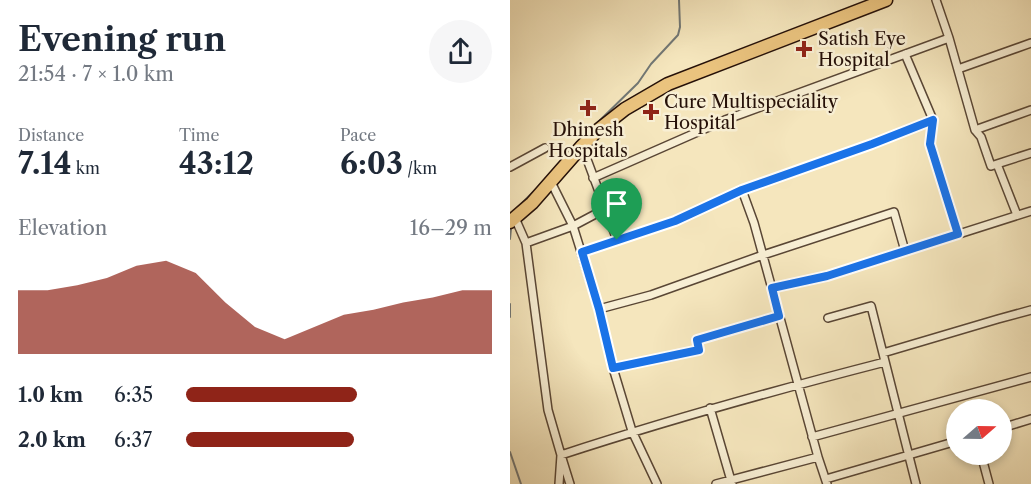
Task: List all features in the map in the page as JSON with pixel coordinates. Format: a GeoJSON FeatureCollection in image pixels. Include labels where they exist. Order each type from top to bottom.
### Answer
{"type":"FeatureCollection","features":[{"type":"Feature","properties":{"kind":"highway"},"geometry":{"type":"LineString","coordinates":[[513,220],[532,203],[597,131],[625,109],[668,84],[886,0]]}},
{"type":"Feature","properties":{"kind":"street"},"geometry":{"type":"LineString","coordinates":[[936,0],[975,130],[981,137],[991,166],[1031,153]]}},
{"type":"Feature","properties":{"kind":"street"},"geometry":{"type":"LineString","coordinates":[[593,178],[725,120],[949,38]]}},
{"type":"Feature","properties":{"kind":"street"},"geometry":{"type":"LineString","coordinates":[[958,69],[1031,43]]}},
{"type":"Feature","properties":{"kind":"street"},"geometry":{"type":"LineString","coordinates":[[905,54],[933,120],[930,144],[958,234]]}},
{"type":"Feature","properties":{"kind":"street"},"geometry":{"type":"LineString","coordinates":[[975,130],[1031,110]]}},
{"type":"Feature","properties":{"kind":"street"},"geometry":{"type":"LineString","coordinates":[[582,252],[675,221],[742,190],[933,120]]}},
{"type":"Feature","properties":{"kind":"street"},"geometry":{"type":"LineString","coordinates":[[582,146],[617,240]]}},
{"type":"Feature","properties":{"kind":"street"},"geometry":{"type":"LineString","coordinates":[[510,167],[545,148]]}},
{"type":"Feature","properties":{"kind":"street"},"geometry":{"type":"LineString","coordinates":[[997,164],[1017,215]]}},
{"type":"Feature","properties":{"kind":"street"},"geometry":{"type":"LineString","coordinates":[[550,182],[573,226],[599,309],[613,368],[632,431],[657,484]]}},
{"type":"Feature","properties":{"kind":"street"},"geometry":{"type":"LineString","coordinates":[[742,190],[754,223],[826,481],[946,444]]}},
{"type":"Feature","properties":{"kind":"street"},"geometry":{"type":"LineString","coordinates":[[526,243],[573,226],[605,209]]}},
{"type":"Feature","properties":{"kind":"street"},"geometry":{"type":"LineString","coordinates":[[599,309],[671,288],[894,212],[905,251]]}},
{"type":"Feature","properties":{"kind":"street"},"geometry":{"type":"LineString","coordinates":[[772,288],[827,276],[1031,212]]}},
{"type":"Feature","properties":{"kind":"street"},"geometry":{"type":"LineString","coordinates":[[513,220],[526,243],[548,410],[561,454],[565,483]]}},
{"type":"Feature","properties":{"kind":"street"},"geometry":{"type":"LineString","coordinates":[[828,318],[870,306],[916,484]]}},
{"type":"Feature","properties":{"kind":"street"},"geometry":{"type":"LineString","coordinates":[[883,352],[1031,310]]}},
{"type":"Feature","properties":{"kind":"street"},"geometry":{"type":"LineString","coordinates":[[613,368],[699,350],[697,340],[779,316]]}},
{"type":"Feature","properties":{"kind":"street"},"geometry":{"type":"LineString","coordinates":[[561,454],[710,408],[885,362]]}},
{"type":"Feature","properties":{"kind":"street"},"geometry":{"type":"LineString","coordinates":[[812,437],[1031,376]]}},
{"type":"Feature","properties":{"kind":"street"},"geometry":{"type":"LineString","coordinates":[[710,408],[731,482]]}},
{"type":"Feature","properties":{"kind":"street"},"geometry":{"type":"LineString","coordinates":[[1012,425],[1031,419]]}},
{"type":"Feature","properties":{"kind":"street"},"geometry":{"type":"LineString","coordinates":[[716,484],[731,482],[818,457]]}},
{"type":"Feature","properties":{"kind":"street"},"geometry":{"type":"LineString","coordinates":[[984,465],[989,484]]}},
{"type":"Feature","properties":{"kind":"waterway"},"geometry":{"type":"LineString","coordinates":[[592,128],[638,83],[651,64],[678,35],[679,0]]}},
{"type":"Feature","properties":{"kind":"waterway"},"geometry":{"type":"LineString","coordinates":[[515,210],[543,182]]}},
{"type":"Feature","properties":{"kind":"waterway"},"geometry":{"type":"LineString","coordinates":[[510,239],[511,229]]}},
{"type":"Feature","properties":{"kind":"waterway"},"geometry":{"type":"LineString","coordinates":[[510,304],[510,317]]}},
{"type":"Feature","properties":{"kind":"waterway"},"geometry":{"type":"LineString","coordinates":[[510,452],[521,484]]}},
{"type":"Feature","properties":{"kind":"place","name":"Satish Eye Hospital"},"geometry":{"type":"Point","coordinates":[804,49]}},
{"type":"Feature","properties":{"kind":"place","name":"Dhinesh Hospitals"},"geometry":{"type":"Point","coordinates":[588,108]}},
{"type":"Feature","properties":{"kind":"place","name":"Cure Multispeciality Hospital"},"geometry":{"type":"Point","coordinates":[651,112]}},
{"type":"Feature","properties":{"kind":"route"},"geometry":{"type":"LineString","coordinates":[[933,120],[930,144],[958,234],[827,276],[772,288],[779,316],[697,340],[699,350],[613,368],[582,252],[617,240],[675,221],[742,190],[933,120]]}}]}
